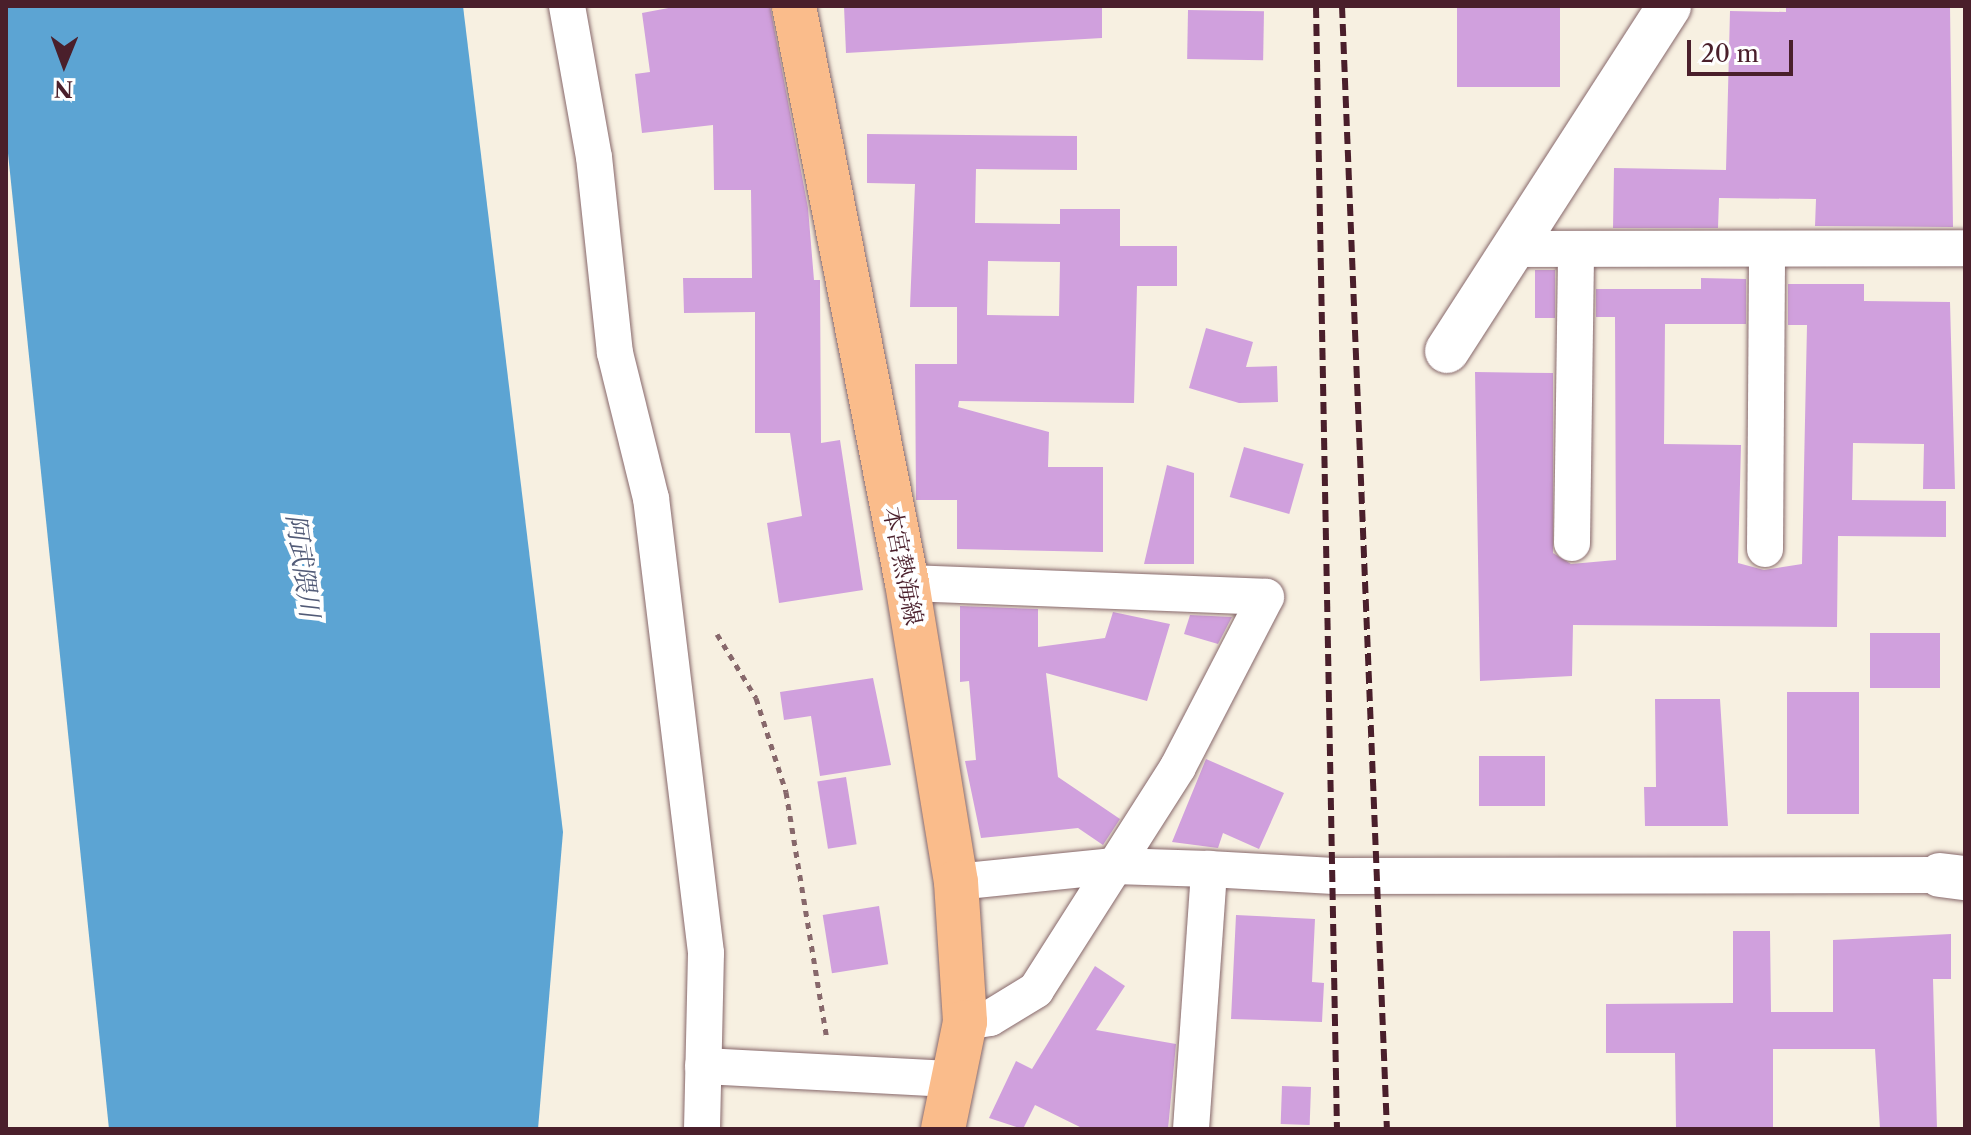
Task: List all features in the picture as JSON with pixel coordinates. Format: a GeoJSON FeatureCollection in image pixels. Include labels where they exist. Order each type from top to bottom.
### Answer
{"type":"FeatureCollection","features":[{"type":"Feature","properties":{"kind":"main road","name":"本宮熱海線"},"geometry":{"type":"LineString","coordinates":[[794,6],[907,583],[956,882],[965,1022],[943,1129]]}},
{"type":"Feature","properties":{"kind":"street"},"geometry":{"type":"LineString","coordinates":[[567,6],[594,157],[615,353],[651,498],[706,953],[702,1129]]}},
{"type":"Feature","properties":{"kind":"street"},"geometry":{"type":"LineString","coordinates":[[1447,351],[1669,6]]}},
{"type":"Feature","properties":{"kind":"street"},"geometry":{"type":"LineString","coordinates":[[1511,249],[1767,252],[1965,248]]}},
{"type":"Feature","properties":{"kind":"street"},"geometry":{"type":"LineString","coordinates":[[1572,543],[1576,250]]}},
{"type":"Feature","properties":{"kind":"street"},"geometry":{"type":"LineString","coordinates":[[1765,549],[1767,252]]}},
{"type":"Feature","properties":{"kind":"street"},"geometry":{"type":"LineString","coordinates":[[907,583],[1266,597],[1178,767],[1036,990],[990,1018],[965,1022]]}},
{"type":"Feature","properties":{"kind":"street"},"geometry":{"type":"LineString","coordinates":[[956,882],[1114,866],[1334,876],[1952,876]]}},
{"type":"Feature","properties":{"kind":"street"},"geometry":{"type":"LineString","coordinates":[[1191,1129],[1209,869]]}},
{"type":"Feature","properties":{"kind":"street"},"geometry":{"type":"LineString","coordinates":[[703,1066],[951,1079]]}},
{"type":"Feature","properties":{"kind":"path"},"geometry":{"type":"LineString","coordinates":[[717,634],[756,698],[786,792],[825,1009],[828,1072]]}},
{"type":"Feature","properties":{"kind":"water","name":"阿武隈川"},"geometry":{"type":"Polygon","coordinates":[[[6,6],[463,6],[563,832],[538,1129],[109,1129],[6,134],[6,6]]]}},
{"type":"Feature","properties":{"kind":"building"},"geometry":{"type":"Polygon","coordinates":[[[679,6],[770,6],[808,208],[814,280],[820,280],[821,443],[840,440],[863,590],[779,603],[767,523],[802,516],[790,433],[755,433],[755,312],[684,313],[683,278],[752,278],[751,190],[714,190],[713,125],[642,133],[635,74],[650,72],[642,13],[679,6]]]}},
{"type":"Feature","properties":{"kind":"building"},"geometry":{"type":"Polygon","coordinates":[[[844,6],[1102,6],[1102,38],[846,53],[844,6]]]}},
{"type":"Feature","properties":{"kind":"building"},"geometry":{"type":"Polygon","coordinates":[[[1457,6],[1560,6],[1560,87],[1457,87],[1457,6]]]}},
{"type":"Feature","properties":{"kind":"building"},"geometry":{"type":"Polygon","coordinates":[[[1786,6],[1950,6],[1953,227],[1815,226],[1816,199],[1719,198],[1718,228],[1613,228],[1614,168],[1726,170],[1730,11],[1786,12],[1786,6]]]}},
{"type":"Feature","properties":{"kind":"building"},"geometry":{"type":"Polygon","coordinates":[[[1188,10],[1264,11],[1263,60],[1187,59],[1188,10]]]}},
{"type":"Feature","properties":{"kind":"building"},"geometry":{"type":"Polygon","coordinates":[[[867,134],[1077,136],[1077,170],[976,169],[975,223],[1060,224],[1060,209],[1120,209],[1120,246],[1177,246],[1177,286],[1137,286],[1134,403],[959,401],[958,407],[1049,432],[1048,467],[1103,467],[1103,552],[957,549],[957,500],[916,500],[915,364],[957,364],[957,307],[910,307],[915,184],[867,183],[867,134]],[[988,261],[987,315],[1059,316],[1060,262],[988,261]]]}},
{"type":"Feature","properties":{"kind":"building"},"geometry":{"type":"Polygon","coordinates":[[[1535,270],[1555,270],[1555,318],[1535,318],[1535,270]]]}},
{"type":"Feature","properties":{"kind":"building"},"geometry":{"type":"Polygon","coordinates":[[[1701,278],[1746,279],[1746,324],[1665,324],[1664,444],[1741,445],[1738,563],[1764,570],[1802,564],[1807,325],[1788,325],[1788,284],[1864,284],[1864,301],[1950,302],[1955,489],[1923,489],[1924,444],[1853,443],[1852,500],[1946,501],[1946,537],[1838,536],[1837,627],[1573,625],[1572,676],[1480,681],[1475,372],[1553,373],[1553,553],[1571,564],[1616,560],[1615,317],[1596,317],[1596,289],[1701,289],[1701,278]]]}},
{"type":"Feature","properties":{"kind":"building"},"geometry":{"type":"Polygon","coordinates":[[[1206,328],[1253,342],[1246,367],[1277,366],[1278,402],[1239,403],[1189,388],[1206,328]]]}},
{"type":"Feature","properties":{"kind":"building"},"geometry":{"type":"Polygon","coordinates":[[[1244,447],[1304,464],[1289,514],[1230,497],[1244,447]]]}},
{"type":"Feature","properties":{"kind":"building"},"geometry":{"type":"Polygon","coordinates":[[[1167,465],[1194,473],[1194,564],[1144,564],[1167,465]]]}},
{"type":"Feature","properties":{"kind":"building"},"geometry":{"type":"Polygon","coordinates":[[[960,606],[1038,609],[1038,647],[1105,638],[1113,612],[1170,624],[1147,701],[1046,673],[1058,777],[1120,819],[1103,845],[1078,828],[981,838],[965,761],[976,760],[969,681],[960,682],[960,606]]]}},
{"type":"Feature","properties":{"kind":"building"},"geometry":{"type":"Polygon","coordinates":[[[1190,615],[1232,617],[1218,644],[1184,634],[1190,615]]]}},
{"type":"Feature","properties":{"kind":"building"},"geometry":{"type":"Polygon","coordinates":[[[1870,633],[1940,633],[1940,688],[1870,688],[1870,633]]]}},
{"type":"Feature","properties":{"kind":"building"},"geometry":{"type":"Polygon","coordinates":[[[873,678],[891,765],[820,776],[811,716],[784,720],[780,692],[873,678]]]}},
{"type":"Feature","properties":{"kind":"building"},"geometry":{"type":"Polygon","coordinates":[[[1787,692],[1859,692],[1859,814],[1787,814],[1787,692]]]}},
{"type":"Feature","properties":{"kind":"building"},"geometry":{"type":"Polygon","coordinates":[[[1655,699],[1720,699],[1728,826],[1645,826],[1644,787],[1656,787],[1655,699]]]}},
{"type":"Feature","properties":{"kind":"building"},"geometry":{"type":"Polygon","coordinates":[[[1479,756],[1545,756],[1545,806],[1479,806],[1479,756]]]}},
{"type":"Feature","properties":{"kind":"building"},"geometry":{"type":"Polygon","coordinates":[[[1206,759],[1284,793],[1259,849],[1223,833],[1218,848],[1172,842],[1206,759]]]}},
{"type":"Feature","properties":{"kind":"building"},"geometry":{"type":"Polygon","coordinates":[[[846,777],[857,844],[828,849],[817,782],[846,777]]]}},
{"type":"Feature","properties":{"kind":"building"},"geometry":{"type":"Polygon","coordinates":[[[879,906],[888,964],[832,973],[823,915],[879,906]]]}},
{"type":"Feature","properties":{"kind":"building"},"geometry":{"type":"Polygon","coordinates":[[[1236,915],[1315,919],[1312,982],[1324,983],[1322,1022],[1231,1019],[1236,915]]]}},
{"type":"Feature","properties":{"kind":"building"},"geometry":{"type":"Polygon","coordinates":[[[1733,931],[1770,931],[1771,1012],[1833,1012],[1833,940],[1951,934],[1951,979],[1933,979],[1937,1129],[1880,1129],[1875,1049],[1773,1049],[1773,1129],[1676,1129],[1675,1053],[1606,1053],[1606,1004],[1733,1003],[1733,931]]]}},
{"type":"Feature","properties":{"kind":"building"},"geometry":{"type":"Polygon","coordinates":[[[1095,966],[1125,986],[1096,1030],[1176,1044],[1168,1129],[1084,1129],[1035,1105],[1023,1129],[989,1118],[1016,1061],[1032,1069],[1095,966]]]}},
{"type":"Feature","properties":{"kind":"building"},"geometry":{"type":"Polygon","coordinates":[[[1282,1086],[1311,1087],[1310,1125],[1281,1124],[1282,1086]]]}},
{"type":"Feature","properties":{"kind":"railway"},"geometry":{"type":"LineString","coordinates":[[1316,6],[1337,1129]]}},
{"type":"Feature","properties":{"kind":"railway"},"geometry":{"type":"LineString","coordinates":[[1342,6],[1387,1129]]}}]}
